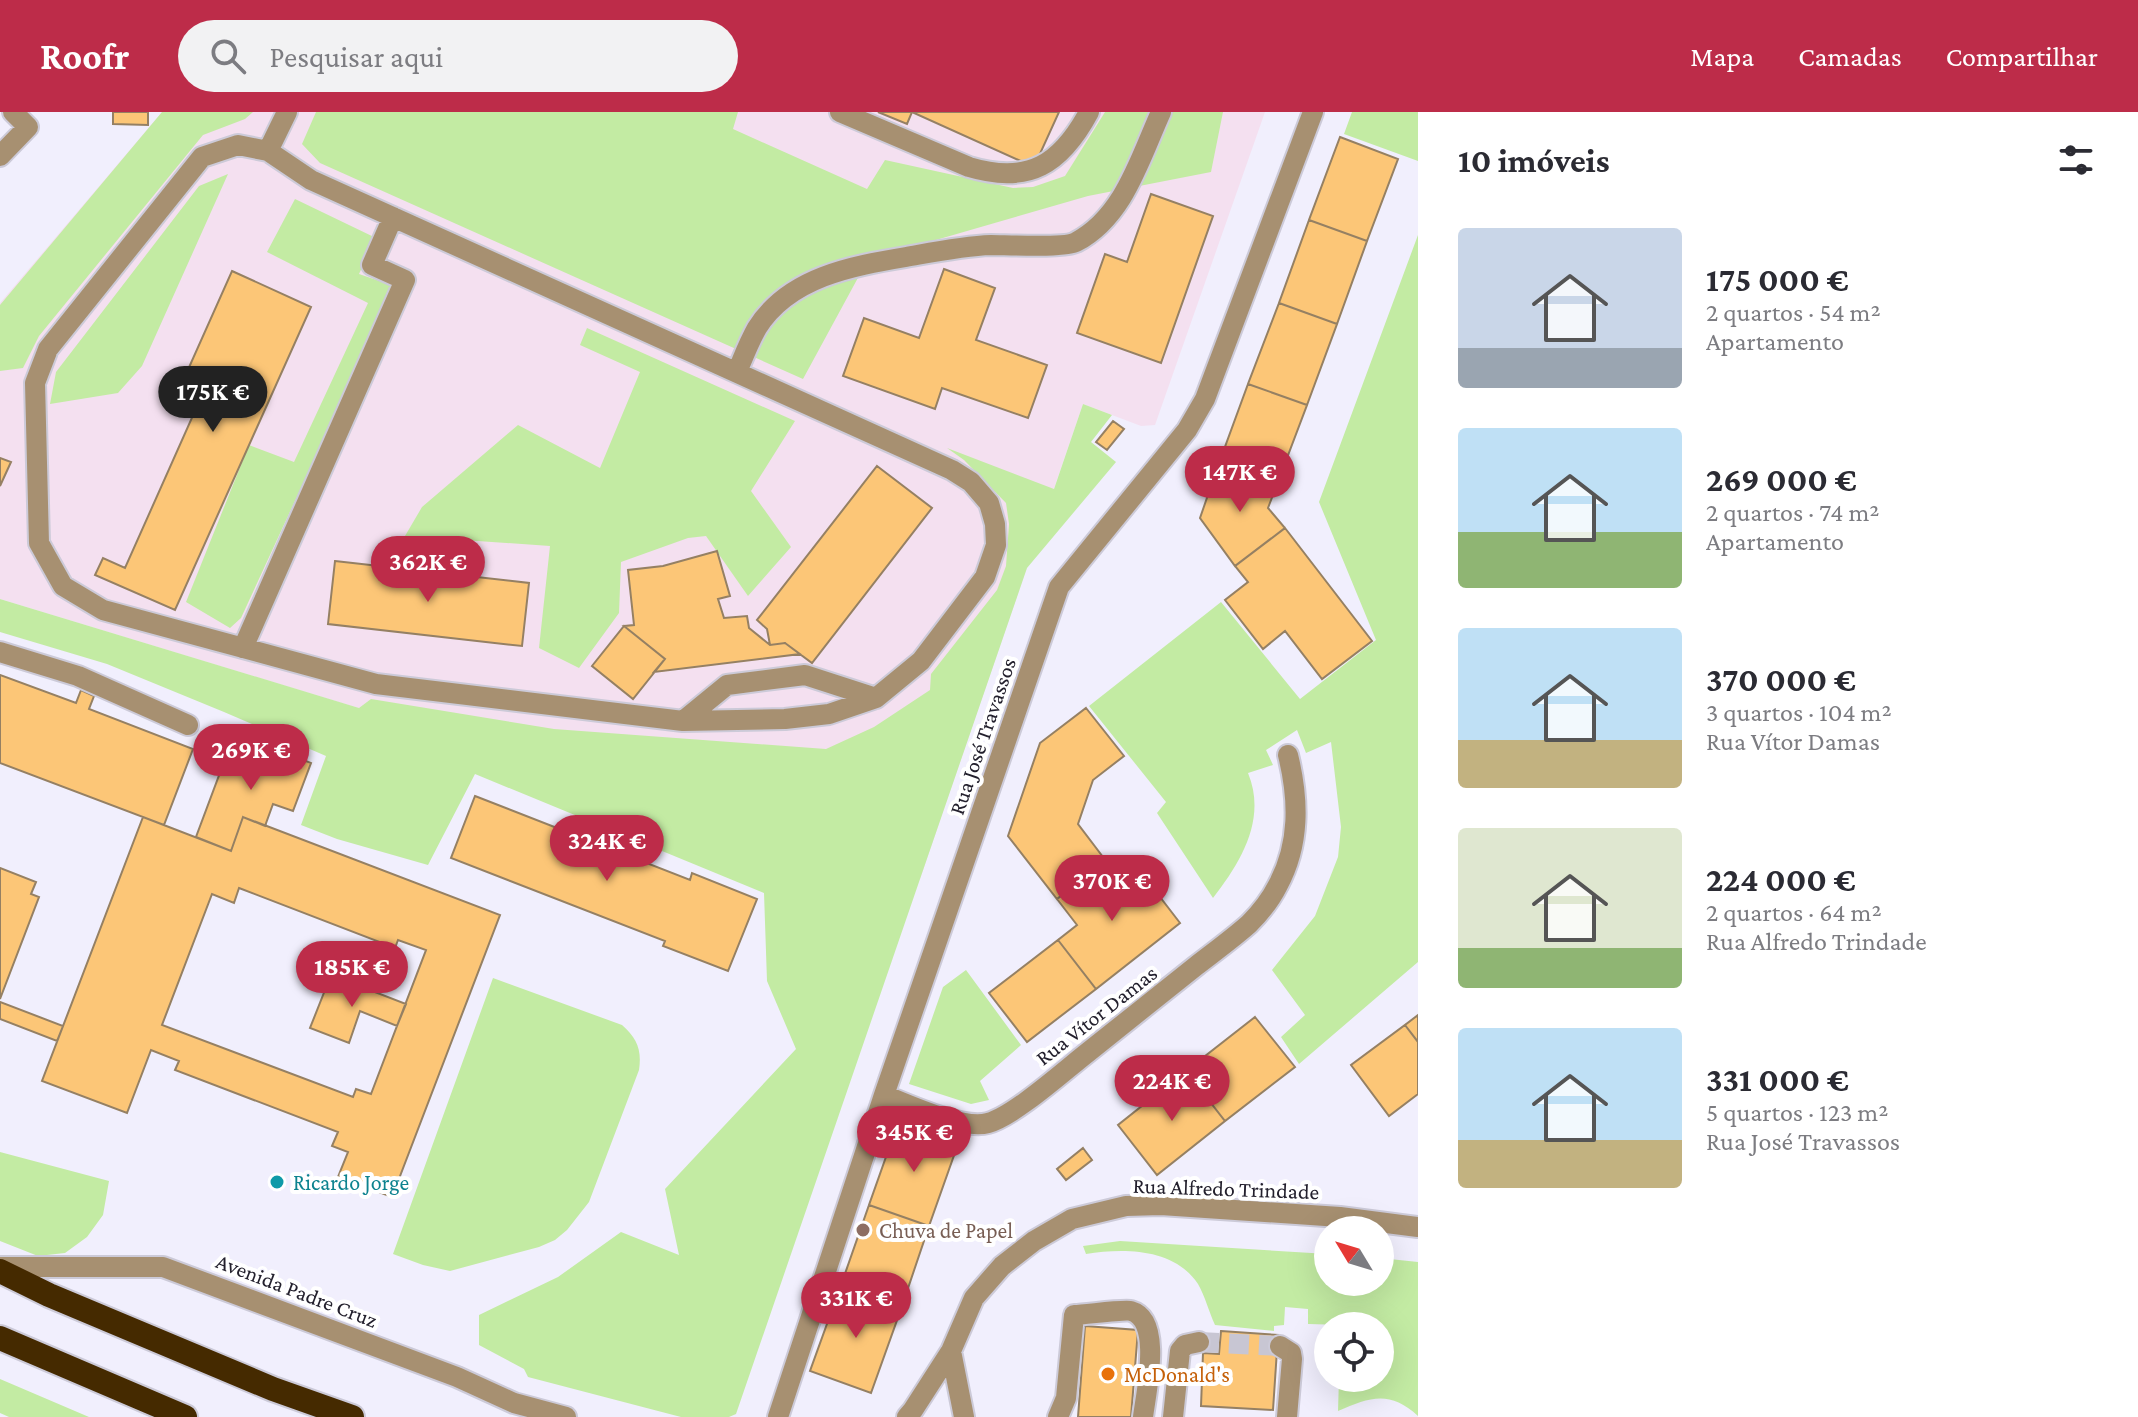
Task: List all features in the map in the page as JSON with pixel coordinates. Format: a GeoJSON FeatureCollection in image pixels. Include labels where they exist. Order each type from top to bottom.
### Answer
{"type":"FeatureCollection","features":[{"type":"Feature","properties":{"kind":"highway","name":"Avenida Padre Cruz"},"geometry":{"type":"LineString","coordinates":[[0,1269],[49,1295],[273,1389],[352,1417]]}},
{"type":"Feature","properties":{"kind":"highway"},"geometry":{"type":"LineString","coordinates":[[0,1338],[185,1417]]}},
{"type":"Feature","properties":{"kind":"street"},"geometry":{"type":"LineString","coordinates":[[0,156],[28,127],[13,112]]}},
{"type":"Feature","properties":{"kind":"street"},"geometry":{"type":"LineString","coordinates":[[268,151],[287,112]]}},
{"type":"Feature","properties":{"kind":"street"},"geometry":{"type":"LineString","coordinates":[[840,112],[969,167],[1003,172],[1036,170],[1051,161],[1074,136],[1089,112]]}},
{"type":"Feature","properties":{"kind":"street"},"geometry":{"type":"LineString","coordinates":[[737,372],[758,327],[769,313],[796,289],[814,280],[872,263],[976,246],[1073,244],[1092,232],[1120,200],[1161,112]]}},
{"type":"Feature","properties":{"kind":"street","name":"Rua José Travassos"},"geometry":{"type":"LineString","coordinates":[[778,1417],[884,1095],[1059,587],[1187,430],[1205,399],[1313,112]]}},
{"type":"Feature","properties":{"kind":"street"},"geometry":{"type":"LineString","coordinates":[[238,145],[268,151],[311,180],[393,217],[952,470],[971,482],[989,503],[995,524],[996,545],[985,577],[921,661],[876,698],[829,714],[785,719],[683,721],[376,684],[103,610],[63,586],[39,543],[35,383],[48,349],[202,157],[238,145]]}},
{"type":"Feature","properties":{"kind":"street"},"geometry":{"type":"LineString","coordinates":[[243,648],[405,280],[372,265],[393,217]]}},
{"type":"Feature","properties":{"kind":"street"},"geometry":{"type":"LineString","coordinates":[[0,652],[78,676],[188,725]]}},
{"type":"Feature","properties":{"kind":"street"},"geometry":{"type":"LineString","coordinates":[[683,721],[727,685],[805,675],[876,698]]}},
{"type":"Feature","properties":{"kind":"street","name":"Rua Vítor Damas"},"geometry":{"type":"LineString","coordinates":[[884,1095],[945,1118],[967,1124],[987,1124],[1009,1113],[1047,1084],[1249,923],[1277,888],[1293,847],[1297,802],[1288,755]]}},
{"type":"Feature","properties":{"kind":"street","name":"Rua Alfredo Trindade"},"geometry":{"type":"LineString","coordinates":[[907,1417],[951,1351],[974,1298],[1002,1266],[1034,1241],[1072,1219],[1126,1206],[1161,1205],[1340,1217],[1418,1227]]}},
{"type":"Feature","properties":{"kind":"street","name":"Avenida Padre Cruz"},"geometry":{"type":"LineString","coordinates":[[0,1269],[163,1267],[457,1377],[514,1403],[566,1417]]}},
{"type":"Feature","properties":{"kind":"street"},"geometry":{"type":"LineString","coordinates":[[1058,1417],[1066,1398],[1074,1315],[1131,1311],[1146,1322],[1151,1342],[1143,1417]]}},
{"type":"Feature","properties":{"kind":"street"},"geometry":{"type":"LineString","coordinates":[[1173,1417],[1180,1351],[1185,1345],[1199,1342]]}},
{"type":"Feature","properties":{"kind":"street"},"geometry":{"type":"LineString","coordinates":[[1280,1346],[1291,1353],[1292,1359],[1287,1417]]}},
{"type":"Feature","properties":{"kind":"street"},"geometry":{"type":"LineString","coordinates":[[951,1351],[964,1417]]}},
{"type":"Feature","properties":{"kind":"shaded area"},"geometry":{"type":"Polygon","coordinates":[[[162,112],[1265,112],[1155,425],[1141,426],[1083,404],[920,879],[0,599],[0,303],[162,112]]]}},
{"type":"Feature","properties":{"kind":"green space"},"geometry":{"type":"Polygon","coordinates":[[[162,112],[253,112],[245,119],[203,135],[39,336],[23,368],[0,371],[0,305],[162,112]]]}},
{"type":"Feature","properties":{"kind":"green space"},"geometry":{"type":"Polygon","coordinates":[[[316,112],[738,112],[733,129],[867,189],[885,160],[1013,188],[1033,187],[1065,176],[1105,112],[1223,112],[1211,172],[1088,196],[929,242],[872,252],[803,379],[320,163],[302,144],[316,112]]]}},
{"type":"Feature","properties":{"kind":"green space"},"geometry":{"type":"Polygon","coordinates":[[[1352,112],[1418,112],[1418,161],[1344,134],[1352,112]]]}},
{"type":"Feature","properties":{"kind":"green space"},"geometry":{"type":"Polygon","coordinates":[[[228,174],[142,366],[118,393],[50,404],[56,372],[199,186],[228,174]]]}},
{"type":"Feature","properties":{"kind":"green space"},"geometry":{"type":"Polygon","coordinates":[[[295,199],[376,238],[359,274],[394,286],[241,618],[230,628],[186,602],[249,445],[294,462],[368,303],[267,252],[295,199]]]}},
{"type":"Feature","properties":{"kind":"green space"},"geometry":{"type":"Polygon","coordinates":[[[1418,235],[1418,962],[1299,1064],[1281,1037],[1305,1015],[1272,970],[1315,916],[1338,857],[1341,827],[1331,742],[1306,753],[1297,730],[1266,750],[1273,765],[1248,773],[1253,790],[1253,823],[1233,870],[1213,898],[1157,813],[1166,802],[1089,706],[1221,602],[1300,699],[1376,640],[1319,502],[1418,235]]]}},
{"type":"Feature","properties":{"kind":"green space"},"geometry":{"type":"Polygon","coordinates":[[[587,328],[795,421],[751,491],[791,547],[748,596],[706,536],[688,538],[621,562],[619,613],[579,668],[539,648],[550,546],[405,536],[422,507],[518,425],[600,468],[640,372],[580,345],[587,328]]]}},
{"type":"Feature","properties":{"kind":"green space"},"geometry":{"type":"Polygon","coordinates":[[[1083,404],[1112,415],[1091,442],[1116,462],[1027,568],[736,1414],[729,1417],[681,1417],[528,1377],[524,1369],[479,1345],[479,1315],[558,1277],[621,1232],[679,1255],[665,1189],[796,1049],[767,981],[764,893],[475,774],[428,865],[337,839],[301,825],[326,756],[107,664],[0,632],[0,599],[359,708],[371,699],[554,729],[826,749],[874,727],[930,690],[931,674],[997,590],[1006,566],[1009,524],[1006,503],[964,460],[947,448],[1054,489],[1083,404]]]}},
{"type":"Feature","properties":{"kind":"green space"},"geometry":{"type":"Polygon","coordinates":[[[966,970],[1021,1045],[980,1081],[989,1100],[971,1104],[909,1084],[943,987],[966,970]]]}},
{"type":"Feature","properties":{"kind":"green space"},"geometry":{"type":"Polygon","coordinates":[[[493,978],[622,1025],[637,1045],[639,1070],[589,1202],[567,1230],[539,1247],[450,1271],[393,1254],[493,978]]]}},
{"type":"Feature","properties":{"kind":"green space"},"geometry":{"type":"Polygon","coordinates":[[[0,1152],[109,1181],[103,1215],[87,1237],[65,1253],[38,1256],[0,1241],[0,1152]]]}},
{"type":"Feature","properties":{"kind":"green space"},"geometry":{"type":"Polygon","coordinates":[[[1120,1241],[1314,1253],[1314,1296],[1394,1296],[1394,1259],[1418,1262],[1418,1416],[1398,1402],[1380,1398],[1338,1411],[1339,1392],[1394,1392],[1394,1312],[1314,1312],[1314,1324],[1308,1324],[1308,1309],[1285,1307],[1284,1325],[1274,1326],[1274,1331],[1215,1325],[1198,1284],[1176,1263],[1132,1251],[1086,1254],[1083,1246],[1120,1241]]]}},
{"type":"Feature","properties":{"kind":"green space"},"geometry":{"type":"Polygon","coordinates":[[[0,1379],[89,1417],[9,1417],[0,1413],[0,1379]]]}},
{"type":"Feature","properties":{"kind":"building"},"geometry":{"type":"Polygon","coordinates":[[[113,112],[148,112],[148,125],[113,124],[113,112]]]}},
{"type":"Feature","properties":{"kind":"building"},"geometry":{"type":"Polygon","coordinates":[[[878,112],[912,112],[907,124],[878,112]]]}},
{"type":"Feature","properties":{"kind":"building"},"geometry":{"type":"Polygon","coordinates":[[[912,112],[1059,112],[1034,167],[912,112]]]}},
{"type":"Feature","properties":{"kind":"building"},"geometry":{"type":"Polygon","coordinates":[[[1340,137],[1398,159],[1367,241],[1309,220],[1340,137]]]}},
{"type":"Feature","properties":{"kind":"building"},"geometry":{"type":"Polygon","coordinates":[[[1151,194],[1213,216],[1161,363],[1077,333],[1105,254],[1127,262],[1151,194]]]}},
{"type":"Feature","properties":{"kind":"building"},"geometry":{"type":"Polygon","coordinates":[[[1309,220],[1367,241],[1337,324],[1279,303],[1309,220]]]}},
{"type":"Feature","properties":{"kind":"building"},"geometry":{"type":"Polygon","coordinates":[[[944,269],[995,288],[976,340],[1047,365],[1028,418],[942,388],[935,409],[843,376],[864,318],[919,338],[944,269]]]}},
{"type":"Feature","properties":{"kind":"building"},"geometry":{"type":"Polygon","coordinates":[[[232,271],[311,307],[175,610],[95,575],[103,558],[125,568],[199,402],[178,392],[232,271]]]}},
{"type":"Feature","properties":{"kind":"building"},"geometry":{"type":"Polygon","coordinates":[[[1279,303],[1337,324],[1307,405],[1248,384],[1279,303]]]}},
{"type":"Feature","properties":{"kind":"building"},"geometry":{"type":"Polygon","coordinates":[[[1248,384],[1307,405],[1276,487],[1218,466],[1248,384]]]}},
{"type":"Feature","properties":{"kind":"building"},"geometry":{"type":"Polygon","coordinates":[[[1113,421],[1124,429],[1107,450],[1096,442],[1113,421]]]}},
{"type":"Feature","properties":{"kind":"building"},"geometry":{"type":"Polygon","coordinates":[[[0,458],[11,462],[0,486],[0,458]]]}},
{"type":"Feature","properties":{"kind":"building"},"geometry":{"type":"Polygon","coordinates":[[[877,466],[932,508],[812,663],[785,643],[770,645],[767,629],[757,620],[877,466]]]}},
{"type":"Feature","properties":{"kind":"building"},"geometry":{"type":"Polygon","coordinates":[[[1218,466],[1276,487],[1268,508],[1285,528],[1235,566],[1200,518],[1218,466]]]}},
{"type":"Feature","properties":{"kind":"building"},"geometry":{"type":"Polygon","coordinates":[[[1285,528],[1372,641],[1322,679],[1285,631],[1263,649],[1225,600],[1248,582],[1235,566],[1285,528]]]}},
{"type":"Feature","properties":{"kind":"building"},"geometry":{"type":"Polygon","coordinates":[[[717,551],[730,596],[718,599],[724,618],[747,616],[749,628],[770,645],[785,643],[800,654],[654,672],[665,659],[624,626],[634,625],[628,570],[663,566],[717,551]]]}},
{"type":"Feature","properties":{"kind":"building"},"geometry":{"type":"Polygon","coordinates":[[[335,561],[529,583],[522,646],[328,624],[335,561]]]}},
{"type":"Feature","properties":{"kind":"building"},"geometry":{"type":"Polygon","coordinates":[[[624,626],[665,659],[633,699],[592,666],[624,626]]]}},
{"type":"Feature","properties":{"kind":"building"},"geometry":{"type":"Polygon","coordinates":[[[0,675],[76,703],[81,690],[94,696],[89,709],[193,749],[164,825],[0,763],[0,675]]]}},
{"type":"Feature","properties":{"kind":"building"},"geometry":{"type":"Polygon","coordinates":[[[1086,708],[1124,756],[1093,780],[1078,824],[1106,861],[1057,899],[1008,836],[1040,743],[1086,708]]]}},
{"type":"Feature","properties":{"kind":"building"},"geometry":{"type":"Polygon","coordinates":[[[266,745],[311,763],[293,811],[273,804],[265,826],[243,817],[231,851],[196,837],[230,746],[261,758],[266,745]]]}},
{"type":"Feature","properties":{"kind":"building"},"geometry":{"type":"Polygon","coordinates":[[[475,796],[690,880],[692,873],[757,899],[728,971],[663,946],[665,941],[451,858],[475,796]]]}},
{"type":"Feature","properties":{"kind":"building"},"geometry":{"type":"Polygon","coordinates":[[[143,817],[231,851],[243,817],[500,915],[392,1197],[338,1177],[348,1152],[332,1146],[338,1132],[175,1070],[179,1061],[151,1050],[127,1113],[42,1081],[143,817]],[[239,888],[234,903],[212,894],[162,1025],[353,1097],[356,1089],[371,1094],[426,950],[398,940],[395,948],[239,888]]]}},
{"type":"Feature","properties":{"kind":"building"},"geometry":{"type":"Polygon","coordinates":[[[1106,861],[1127,888],[1143,875],[1180,923],[1096,989],[1058,940],[1077,925],[1057,899],[1106,861]]]}},
{"type":"Feature","properties":{"kind":"building"},"geometry":{"type":"Polygon","coordinates":[[[0,868],[36,882],[31,894],[39,897],[0,999],[0,868]]]}},
{"type":"Feature","properties":{"kind":"building"},"geometry":{"type":"Polygon","coordinates":[[[1058,940],[1096,989],[1027,1042],[989,993],[1058,940]]]}},
{"type":"Feature","properties":{"kind":"building"},"geometry":{"type":"Polygon","coordinates":[[[331,975],[406,1004],[397,1026],[360,1011],[349,1043],[310,1028],[331,975]]]}},
{"type":"Feature","properties":{"kind":"building"},"geometry":{"type":"Polygon","coordinates":[[[0,1002],[63,1026],[57,1041],[0,1019],[0,1002]]]}},
{"type":"Feature","properties":{"kind":"building"},"geometry":{"type":"Polygon","coordinates":[[[1418,1015],[1418,1042],[1405,1025],[1418,1015]]]}},
{"type":"Feature","properties":{"kind":"building"},"geometry":{"type":"Polygon","coordinates":[[[1255,1017],[1295,1067],[1225,1121],[1186,1071],[1255,1017]]]}},
{"type":"Feature","properties":{"kind":"building"},"geometry":{"type":"Polygon","coordinates":[[[1405,1025],[1418,1042],[1418,1094],[1389,1116],[1351,1065],[1405,1025]]]}},
{"type":"Feature","properties":{"kind":"building"},"geometry":{"type":"Polygon","coordinates":[[[1186,1071],[1225,1121],[1157,1175],[1118,1125],[1186,1071]]]}},
{"type":"Feature","properties":{"kind":"building"},"geometry":{"type":"Polygon","coordinates":[[[898,1123],[958,1144],[929,1226],[869,1205],[898,1123]]]}},
{"type":"Feature","properties":{"kind":"building"},"geometry":{"type":"Polygon","coordinates":[[[1083,1148],[1092,1160],[1066,1180],[1057,1169],[1083,1148]]]}},
{"type":"Feature","properties":{"kind":"building"},"geometry":{"type":"Polygon","coordinates":[[[869,1205],[929,1226],[901,1309],[840,1288],[869,1205]]]}},
{"type":"Feature","properties":{"kind":"building"},"geometry":{"type":"Polygon","coordinates":[[[840,1288],[901,1309],[871,1393],[810,1371],[840,1288]]]}},
{"type":"Feature","properties":{"kind":"building","name":"McDonald's"},"geometry":{"type":"Polygon","coordinates":[[[1085,1326],[1138,1330],[1131,1417],[1078,1417],[1085,1326]]]}},
{"type":"Feature","properties":{"kind":"building"},"geometry":{"type":"Polygon","coordinates":[[[1221,1331],[1278,1335],[1273,1410],[1201,1406],[1203,1353],[1219,1354],[1221,1331]]]}},
{"type":"Feature","properties":{"kind":"tunnel"},"geometry":{"type":"LineString","coordinates":[[1199,1342],[1280,1346]]}},
{"type":"Feature","properties":{"kind":"place","name":"Ricardo Jorge"},"geometry":{"type":"Point","coordinates":[277,1182]}},
{"type":"Feature","properties":{"kind":"place","name":"Chuva de Papel"},"geometry":{"type":"Point","coordinates":[863,1230]}},
{"type":"Feature","properties":{"kind":"place","name":"McDonald's"},"geometry":{"type":"Point","coordinates":[1108,1374]}}]}
